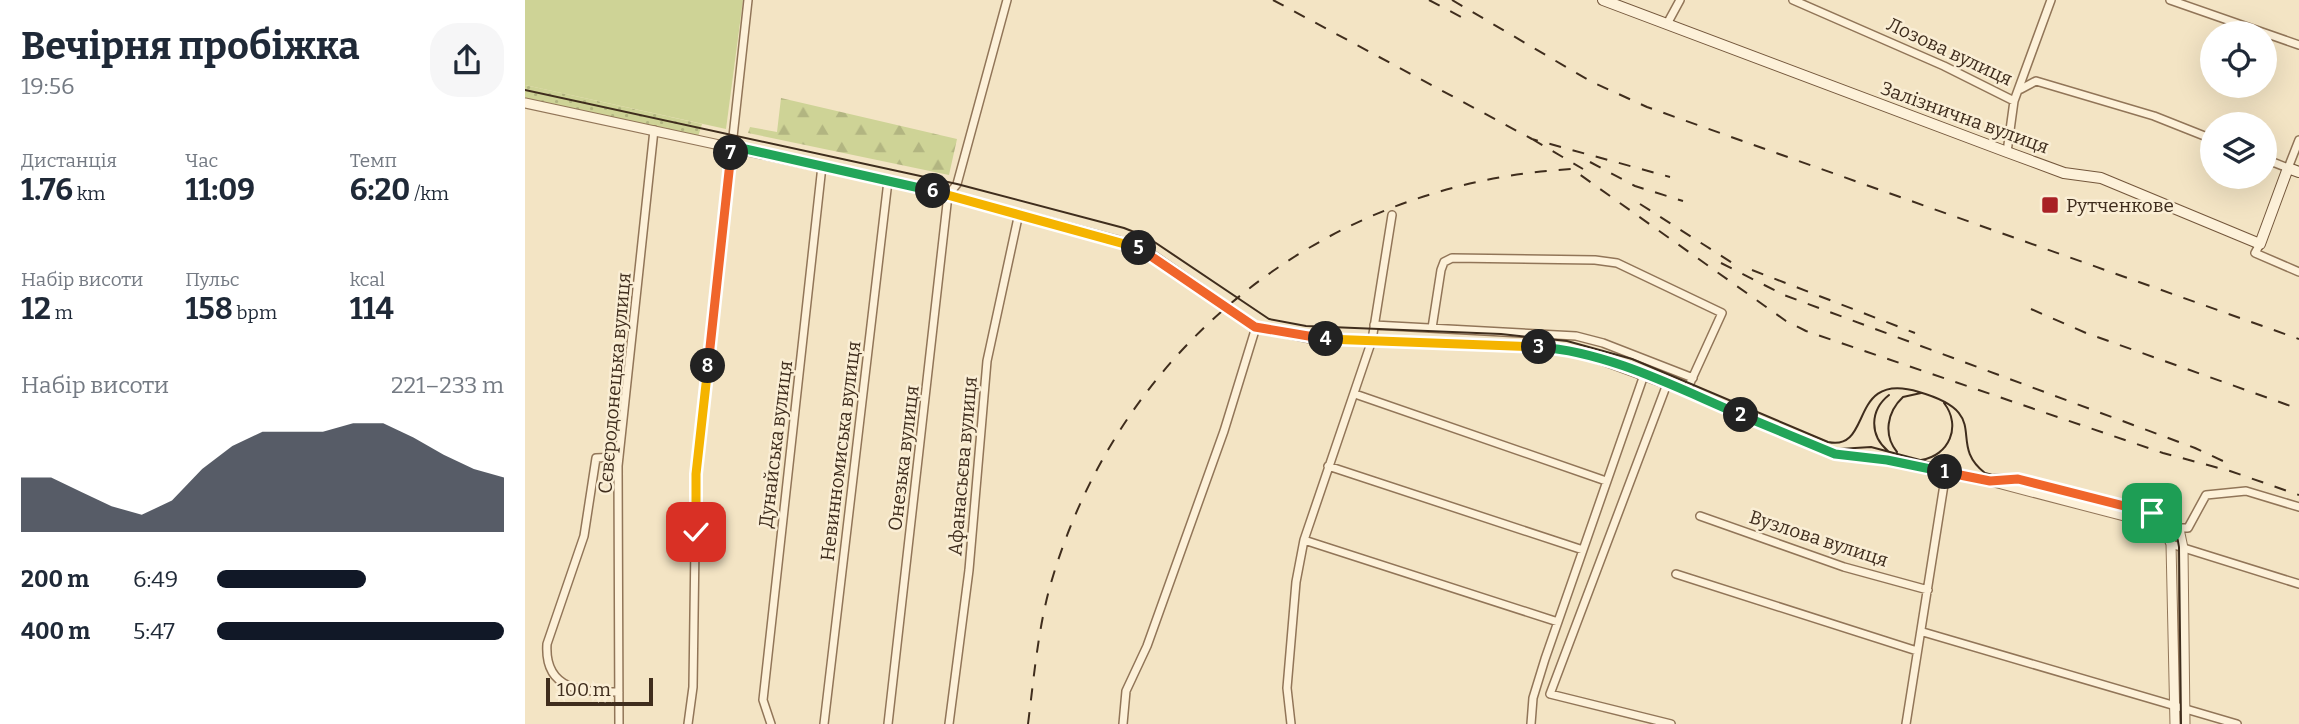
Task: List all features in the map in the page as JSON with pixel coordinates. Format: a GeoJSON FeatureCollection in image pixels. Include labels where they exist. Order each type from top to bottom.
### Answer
{"type":"FeatureCollection","features":[{"type":"Feature","properties":{"kind":"main road","name":"Залізнична вулиця"},"geometry":{"type":"LineString","coordinates":[[1602,0],[2064,173],[2101,178],[2260,244]]}},
{"type":"Feature","properties":{"kind":"main road"},"geometry":{"type":"LineString","coordinates":[[2260,244],[2288,168],[2299,172]]}},
{"type":"Feature","properties":{"kind":"street"},"geometry":{"type":"LineString","coordinates":[[688,724],[693,687],[696,474],[748,0]]}},
{"type":"Feature","properties":{"kind":"street","name":"Онезька вулиця"},"geometry":{"type":"LineString","coordinates":[[888,724],[948,195],[957,184],[1007,0]]}},
{"type":"Feature","properties":{"kind":"street"},"geometry":{"type":"LineString","coordinates":[[1667,24],[1680,0]]}},
{"type":"Feature","properties":{"kind":"street","name":"Лозова вулиця"},"geometry":{"type":"LineString","coordinates":[[1793,0],[1944,66],[2014,101]]}},
{"type":"Feature","properties":{"kind":"street"},"geometry":{"type":"LineString","coordinates":[[2007,152],[2014,101],[2021,89],[2051,0]]}},
{"type":"Feature","properties":{"kind":"street"},"geometry":{"type":"LineString","coordinates":[[2170,0],[2193,4],[2299,45]]}},
{"type":"Feature","properties":{"kind":"street","name":"Лозова вулиця"},"geometry":{"type":"LineString","coordinates":[[2021,89],[2036,81],[2154,116],[2200,134]]}},
{"type":"Feature","properties":{"kind":"street"},"geometry":{"type":"LineString","coordinates":[[525,103],[888,181],[1116,240],[1148,252],[1255,327],[1309,338],[1555,348],[1585,354],[1667,384],[1835,454],[1887,460],[1990,481],[2164,528],[2171,526],[2180,532]]}},
{"type":"Feature","properties":{"kind":"street","name":"Сєвєродонецька вулиця"},"geometry":{"type":"LineString","coordinates":[[619,724],[619,457],[654,130]]}},
{"type":"Feature","properties":{"kind":"street"},"geometry":{"type":"LineString","coordinates":[[2277,164],[2288,168],[2299,140]]}},
{"type":"Feature","properties":{"kind":"street","name":"Дунайська вулиця"},"geometry":{"type":"LineString","coordinates":[[771,724],[763,699],[822,166]]}},
{"type":"Feature","properties":{"kind":"street","name":"Невинномиська вулиця"},"geometry":{"type":"LineString","coordinates":[[824,724],[888,181]]}},
{"type":"Feature","properties":{"kind":"street","name":"Афанасьєва вулиця"},"geometry":{"type":"LineString","coordinates":[[949,724],[969,570],[983,386],[1019,213]]}},
{"type":"Feature","properties":{"kind":"street"},"geometry":{"type":"LineString","coordinates":[[1291,724],[1287,688],[1296,582],[1304,540],[1372,340],[1392,215]]}},
{"type":"Feature","properties":{"kind":"street","name":"Залізнична вулиця"},"geometry":{"type":"LineString","coordinates":[[2260,244],[2255,253],[2299,272]]}},
{"type":"Feature","properties":{"kind":"street"},"geometry":{"type":"LineString","coordinates":[[1432,328],[1441,270],[1444,262],[1452,258],[1595,260],[1617,263],[1722,313],[1686,392]]}},
{"type":"Feature","properties":{"kind":"street"},"geometry":{"type":"LineString","coordinates":[[1374,326],[1576,336],[1603,343],[1693,378]]}},
{"type":"Feature","properties":{"kind":"street"},"geometry":{"type":"LineString","coordinates":[[1122,724],[1126,691],[1147,646],[1224,430],[1255,327]]}},
{"type":"Feature","properties":{"kind":"street"},"geometry":{"type":"LineString","coordinates":[[1531,724],[1533,698],[1644,375]]}},
{"type":"Feature","properties":{"kind":"street"},"geometry":{"type":"LineString","coordinates":[[1667,384],[1550,694],[1671,724]]}},
{"type":"Feature","properties":{"kind":"street"},"geometry":{"type":"LineString","coordinates":[[1355,394],[1606,481]]}},
{"type":"Feature","properties":{"kind":"street"},"geometry":{"type":"LineString","coordinates":[[619,457],[596,458],[584,536],[547,644],[546,657],[555,676],[570,687],[585,692],[619,692]]}},
{"type":"Feature","properties":{"kind":"street"},"geometry":{"type":"LineString","coordinates":[[1328,466],[1583,550]]}},
{"type":"Feature","properties":{"kind":"street"},"geometry":{"type":"LineString","coordinates":[[1906,724],[1947,472]]}},
{"type":"Feature","properties":{"kind":"street"},"geometry":{"type":"LineString","coordinates":[[1990,481],[2018,479],[2126,506],[2160,516],[2180,532],[2183,548],[2180,707],[2175,724]]}},
{"type":"Feature","properties":{"kind":"street"},"geometry":{"type":"LineString","coordinates":[[2180,532],[2188,528],[2206,495],[2246,491],[2299,507]]}},
{"type":"Feature","properties":{"kind":"street","name":"Вузлова вулиця"},"geometry":{"type":"LineString","coordinates":[[1700,516],[1844,567],[1928,590]]}},
{"type":"Feature","properties":{"kind":"street"},"geometry":{"type":"LineString","coordinates":[[2164,528],[2171,544],[2180,707],[2185,724]]}},
{"type":"Feature","properties":{"kind":"street"},"geometry":{"type":"LineString","coordinates":[[1304,540],[1558,622]]}},
{"type":"Feature","properties":{"kind":"street"},"geometry":{"type":"LineString","coordinates":[[2171,544],[2299,584]]}},
{"type":"Feature","properties":{"kind":"street"},"geometry":{"type":"LineString","coordinates":[[1676,574],[1917,651]]}},
{"type":"Feature","properties":{"kind":"street"},"geometry":{"type":"LineString","coordinates":[[1923,632],[2237,724]]}},
{"type":"Feature","properties":{"kind":"green space"},"geometry":{"type":"Polygon","coordinates":[[[525,0],[743,0],[726,129],[525,85],[525,0]]]}},
{"type":"Feature","properties":{"kind":"green space"},"geometry":{"type":"Polygon","coordinates":[[[525,85],[702,124],[697,140],[525,103],[525,85]]]}},
{"type":"Feature","properties":{"kind":"green space"},"geometry":{"type":"Polygon","coordinates":[[[781,98],[957,139],[949,175],[748,133],[750,127],[777,132],[781,98]]]}},
{"type":"Feature","properties":{"kind":"tram line"},"geometry":{"type":"LineString","coordinates":[[525,90],[957,184],[1124,228],[1147,237],[1269,319],[1306,326],[1501,334],[1567,341],[1632,359],[1828,442],[1842,442],[1852,435],[1871,401],[1881,392],[1896,388],[1919,392],[1956,410],[1963,419],[1974,462],[1985,473],[2151,516],[2162,520],[2173,530],[2179,547],[2181,724]]}},
{"type":"Feature","properties":{"kind":"tram line"},"geometry":{"type":"LineString","coordinates":[[1897,452],[1890,438],[1890,417],[1903,397],[1921,393]]}},
{"type":"Feature","properties":{"kind":"tram line"},"geometry":{"type":"LineString","coordinates":[[1888,451],[1877,438],[1874,423],[1878,408],[1889,395]]}},
{"type":"Feature","properties":{"kind":"tram line"},"geometry":{"type":"LineString","coordinates":[[1921,460],[1939,453],[1950,439],[1952,421],[1944,403]]}},
{"type":"Feature","properties":{"kind":"tram line"},"geometry":{"type":"LineString","coordinates":[[1839,449],[1871,447],[1988,478]]}},
{"type":"Feature","properties":{"kind":"railway"},"geometry":{"type":"LineString","coordinates":[[1273,0],[1532,139],[1670,177]]}},
{"type":"Feature","properties":{"kind":"railway"},"geometry":{"type":"LineString","coordinates":[[1429,0],[1465,19]]}},
{"type":"Feature","properties":{"kind":"railway"},"geometry":{"type":"LineString","coordinates":[[1452,0],[1590,81],[1647,107],[2299,339]]}},
{"type":"Feature","properties":{"kind":"railway"},"geometry":{"type":"LineString","coordinates":[[1532,139],[1583,169]]}},
{"type":"Feature","properties":{"kind":"railway"},"geometry":{"type":"LineString","coordinates":[[1590,162],[1635,186],[1683,201]]}},
{"type":"Feature","properties":{"kind":"railway"},"geometry":{"type":"LineString","coordinates":[[1028,724],[1037,653],[1051,583],[1083,497],[1127,420],[1181,351],[1245,292],[1317,243],[1396,206],[1482,181],[1572,169],[1786,321],[1806,331],[2163,453],[2230,471],[2299,495]]}},
{"type":"Feature","properties":{"kind":"railway"},"geometry":{"type":"LineString","coordinates":[[1640,204],[1734,264]]}},
{"type":"Feature","properties":{"kind":"railway"},"geometry":{"type":"LineString","coordinates":[[1721,263],[1784,295],[2195,448],[2225,462]]}},
{"type":"Feature","properties":{"kind":"railway"},"geometry":{"type":"LineString","coordinates":[[1752,270],[1915,333]]}},
{"type":"Feature","properties":{"kind":"railway"},"geometry":{"type":"LineString","coordinates":[[2031,309],[2086,333],[2299,409]]}},
{"type":"Feature","properties":{"kind":"place","name":"Рутченкове"},"geometry":{"type":"Point","coordinates":[2050,205]}},
{"type":"Feature","properties":{"kind":"route"},"geometry":{"type":"LineString","coordinates":[[696,532],[696,474],[732,146],[948,195],[1133,245],[1179,272],[1224,308],[1255,327],[1309,338],[1544,347],[1585,354],[1621,366],[1835,454],[1887,460],[1990,481],[2018,479],[2152,513]]}}]}
